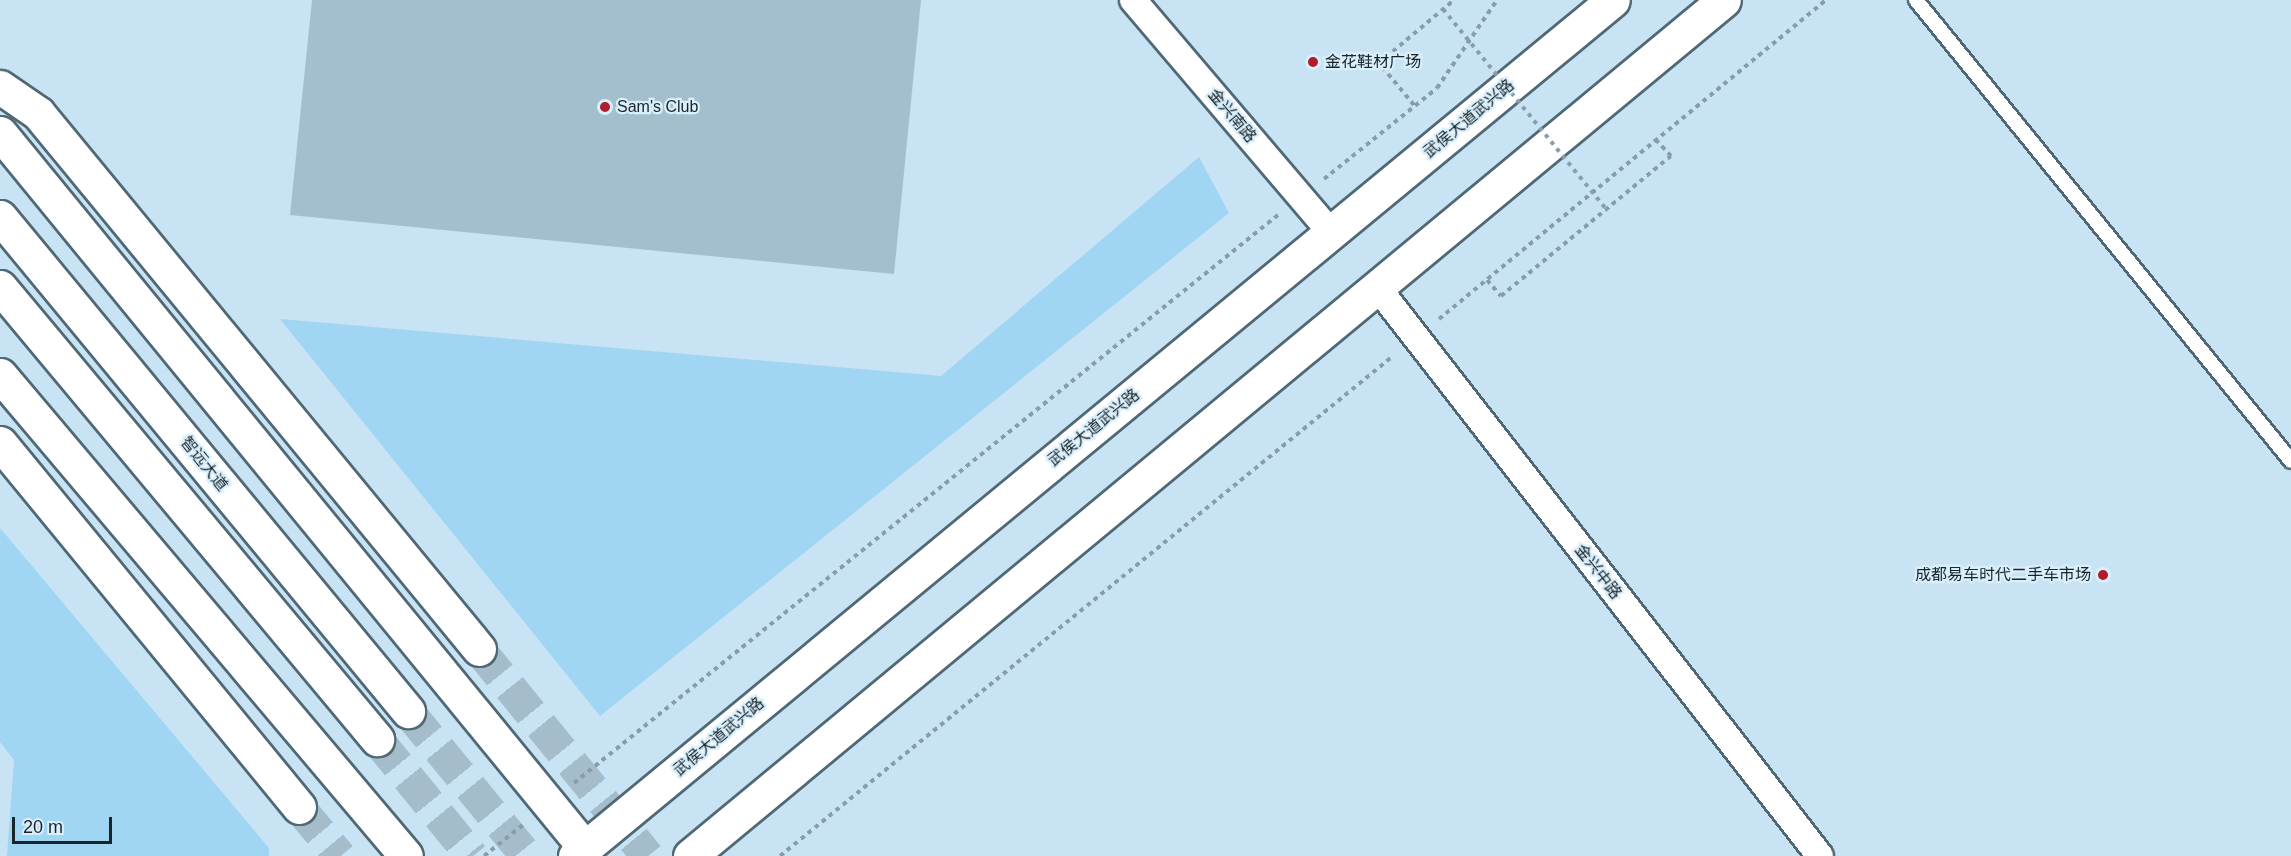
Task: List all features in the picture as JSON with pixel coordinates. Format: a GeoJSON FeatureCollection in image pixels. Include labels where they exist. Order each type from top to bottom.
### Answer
{"type":"FeatureCollection","features":[{"type":"Feature","properties":{"kind":"main road","name":"武侯大道武兴路"},"geometry":{"type":"LineString","coordinates":[[580,852],[1613,0]]}},
{"type":"Feature","properties":{"kind":"main road"},"geometry":{"type":"LineString","coordinates":[[690,856],[1724,0]]}},
{"type":"Feature","properties":{"kind":"main road"},"geometry":{"type":"LineString","coordinates":[[0,87],[38,113],[479,649]]}},
{"type":"Feature","properties":{"kind":"main road"},"geometry":{"type":"LineString","coordinates":[[0,133],[549,804],[580,852]]}},
{"type":"Feature","properties":{"kind":"main road","name":"智远大道"},"geometry":{"type":"LineString","coordinates":[[0,217],[408,711]]}},
{"type":"Feature","properties":{"kind":"main road"},"geometry":{"type":"LineString","coordinates":[[0,287],[377,739]]}},
{"type":"Feature","properties":{"kind":"main road"},"geometry":{"type":"LineString","coordinates":[[0,375],[406,856]]}},
{"type":"Feature","properties":{"kind":"main road"},"geometry":{"type":"LineString","coordinates":[[0,443],[300,807]]}},
{"type":"Feature","properties":{"kind":"street","name":"金兴南路"},"geometry":{"type":"LineString","coordinates":[[1133,0],[1331,233]]}},
{"type":"Feature","properties":{"kind":"street","name":"金兴中路"},"geometry":{"type":"LineString","coordinates":[[1377,287],[1820,856]]}},
{"type":"Feature","properties":{"kind":"lane"},"geometry":{"type":"LineString","coordinates":[[1916,0],[2291,461]]}},
{"type":"Feature","properties":{"kind":"path"},"geometry":{"type":"LineString","coordinates":[[1414,105],[1379,63],[1455,0]]}},
{"type":"Feature","properties":{"kind":"path"},"geometry":{"type":"LineString","coordinates":[[484,856],[1437,88],[1497,0]]}},
{"type":"Feature","properties":{"kind":"path"},"geometry":{"type":"LineString","coordinates":[[780,856],[1487,280],[1826,0]]}},
{"type":"Feature","properties":{"kind":"path"},"geometry":{"type":"LineString","coordinates":[[1443,9],[1606,209]]}},
{"type":"Feature","properties":{"kind":"path"},"geometry":{"type":"LineString","coordinates":[[1487,280],[1501,296],[1671,156],[1656,140]]}},
{"type":"Feature","properties":{"kind":"shaded area"},"geometry":{"type":"Polygon","coordinates":[[[1199,157],[1229,213],[600,716],[280,319],[941,376],[1199,157]]]}},
{"type":"Feature","properties":{"kind":"shaded area"},"geometry":{"type":"Polygon","coordinates":[[[0,528],[269,848],[269,856],[7,856],[14,760],[0,742],[0,528]]]}},
{"type":"Feature","properties":{"kind":"building","name":"Sam's Club"},"geometry":{"type":"Polygon","coordinates":[[[312,0],[921,0],[894,274],[290,215],[312,0]]]}},
{"type":"Feature","properties":{"kind":"tunnel"},"geometry":{"type":"LineString","coordinates":[[479,649],[648,856]]}},
{"type":"Feature","properties":{"kind":"tunnel"},"geometry":{"type":"LineString","coordinates":[[408,711],[527,856]]}},
{"type":"Feature","properties":{"kind":"tunnel"},"geometry":{"type":"LineString","coordinates":[[377,739],[472,856]]}},
{"type":"Feature","properties":{"kind":"tunnel"},"geometry":{"type":"LineString","coordinates":[[299,807],[340,856]]}},
{"type":"Feature","properties":{"kind":"place","name":"金花鞋材广场"},"geometry":{"type":"Point","coordinates":[1313,62]}},
{"type":"Feature","properties":{"kind":"place","name":"Sam's Club"},"geometry":{"type":"Point","coordinates":[605,107]}},
{"type":"Feature","properties":{"kind":"place","name":"成都易车时代二手车市场"},"geometry":{"type":"Point","coordinates":[2103,575]}}]}
